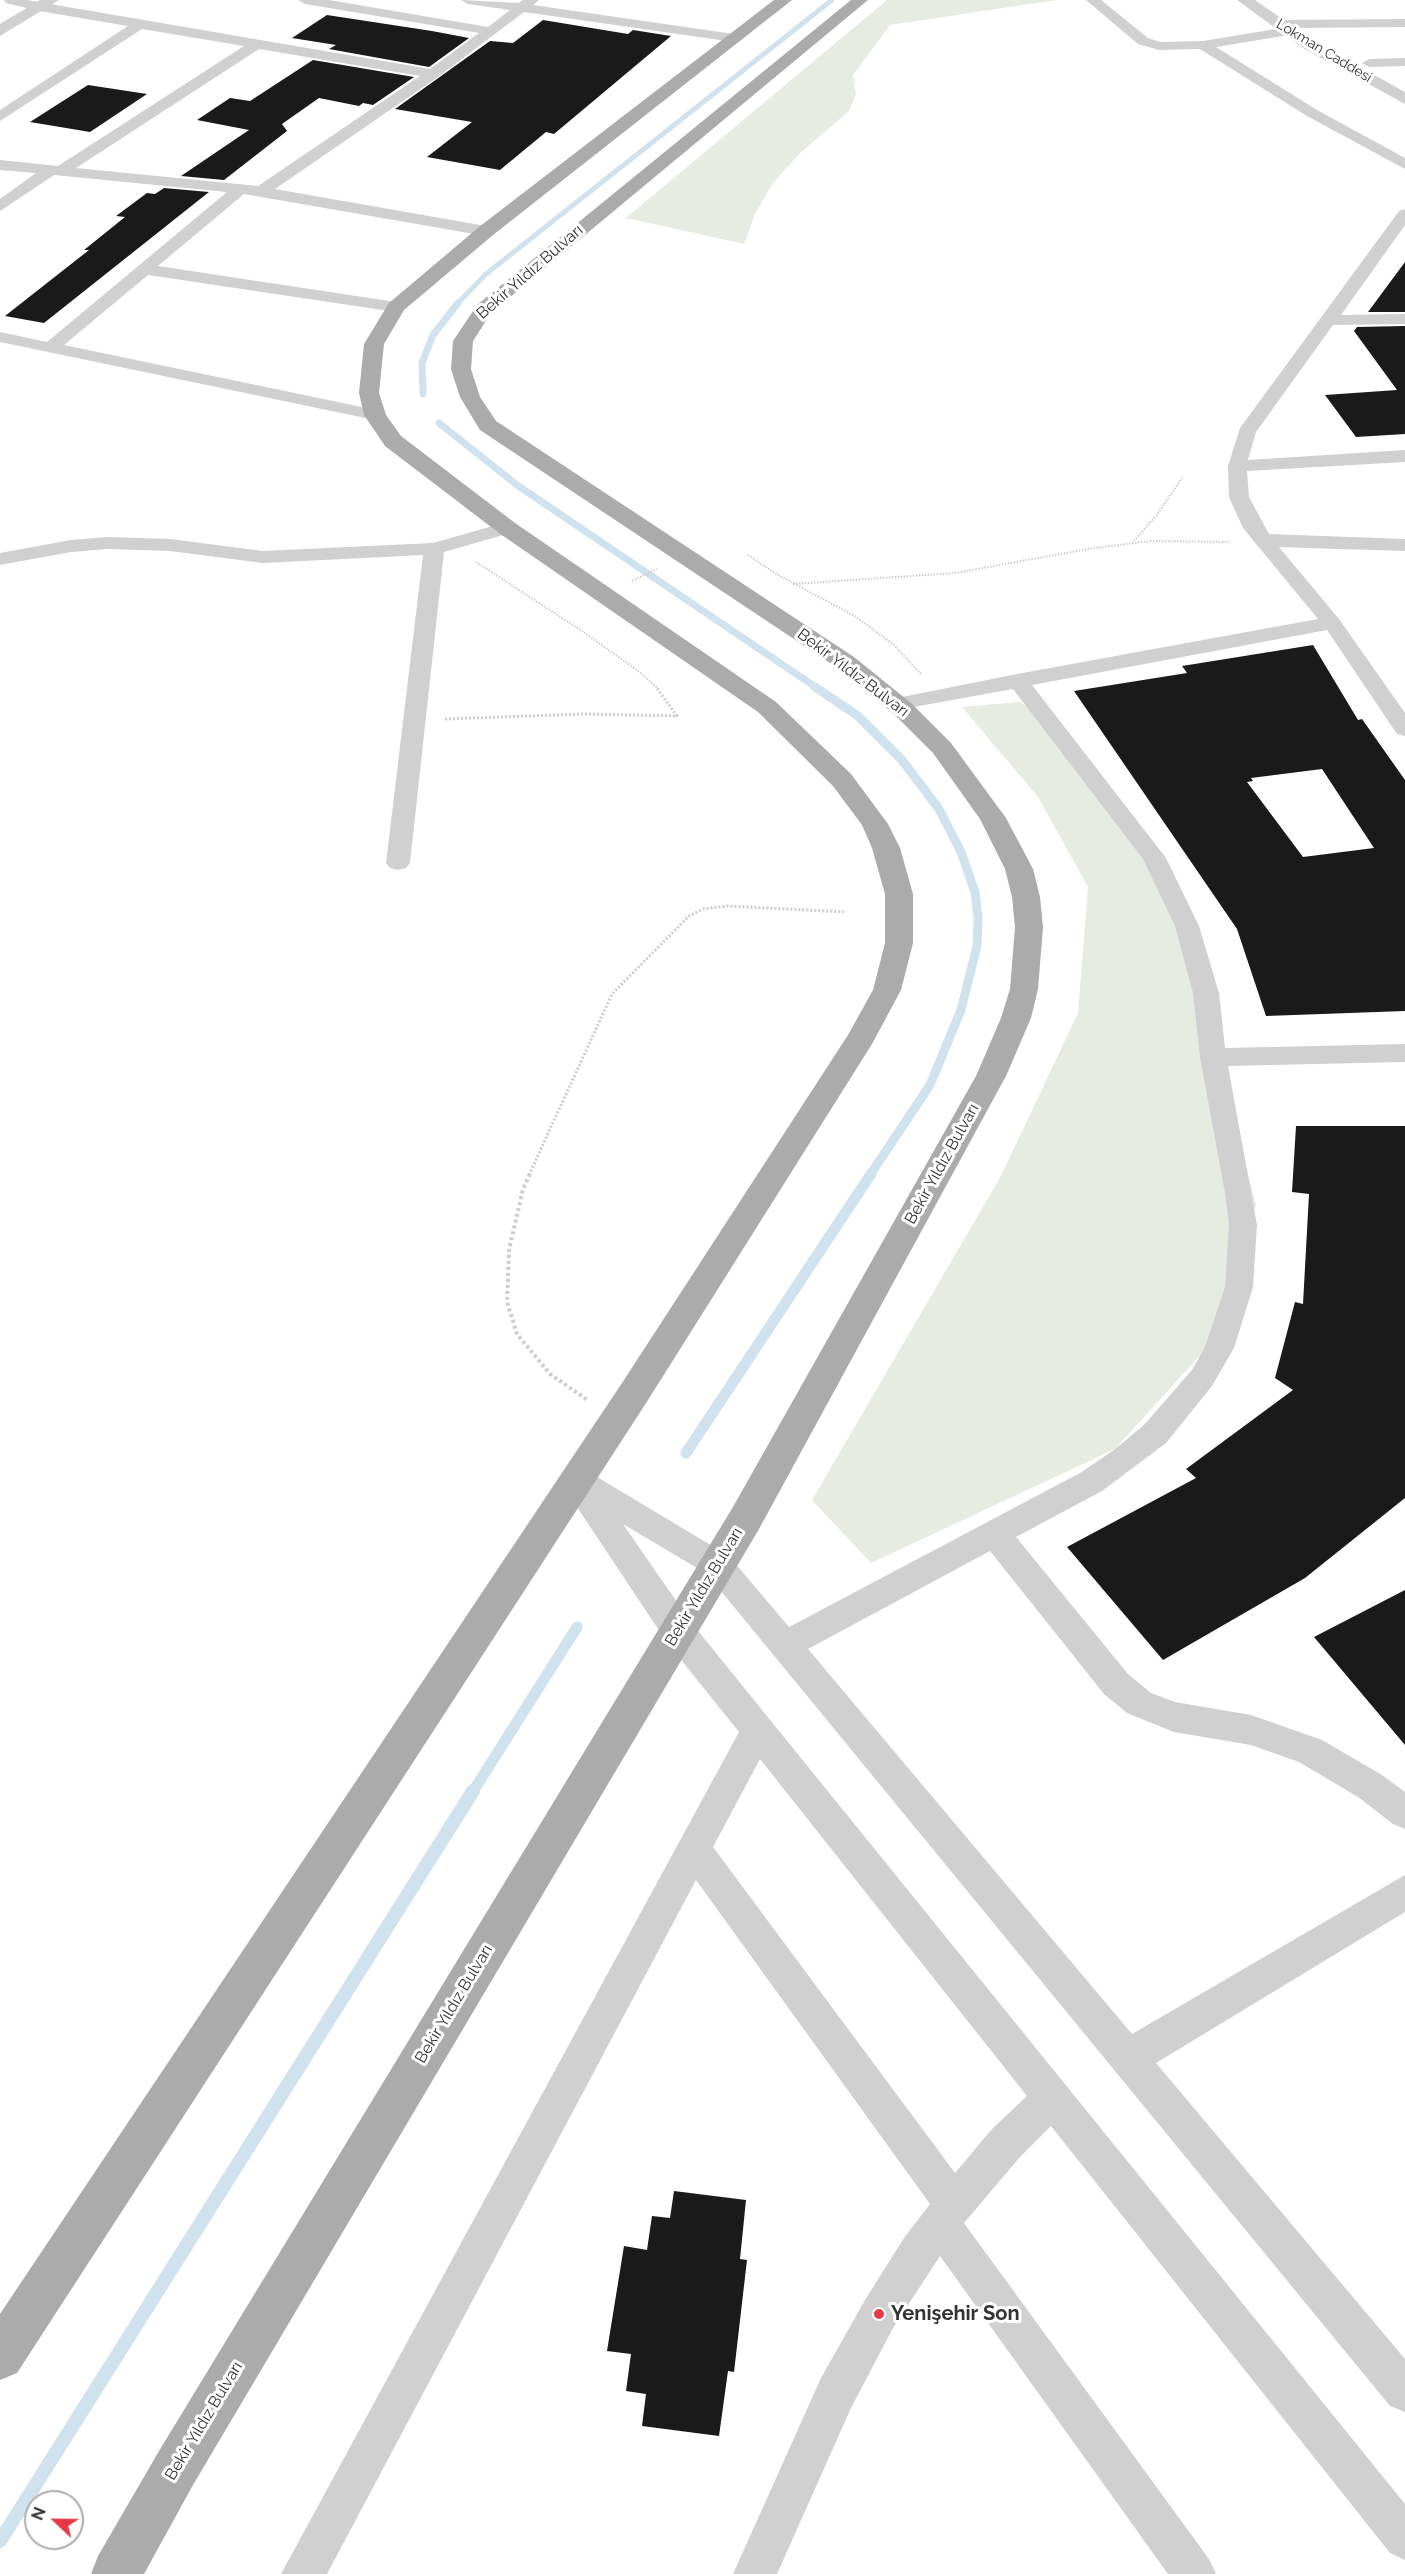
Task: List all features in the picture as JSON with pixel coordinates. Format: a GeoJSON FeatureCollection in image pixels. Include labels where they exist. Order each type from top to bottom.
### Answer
{"type":"FeatureCollection","features":[{"type":"Feature","properties":{"kind":"main road"},"geometry":{"type":"LineString","coordinates":[[0,2356],[619,1416],[876,1013],[895,966],[899,943],[899,894],[886,848],[875,824],[842,780],[794,730],[767,707],[507,528],[393,441],[375,415],[369,393],[372,354],[380,332],[396,307],[486,231],[784,0]]}},
{"type":"Feature","properties":{"kind":"main road","name":"Bekir Yıldız Bulvarı"},"geometry":{"type":"LineString","coordinates":[[116,2574],[176,2468],[718,1565],[991,1076],[1005,1047],[1024,989],[1028,958],[1028,912],[1019,869],[1008,843],[956,765],[897,704],[808,636],[488,425],[470,397],[461,369],[463,341],[471,324],[484,309],[860,0]]}},
{"type":"Feature","properties":{"kind":"street"},"geometry":{"type":"LineString","coordinates":[[11,0],[45,4],[140,24],[433,74]]}},
{"type":"Feature","properties":{"kind":"street"},"geometry":{"type":"LineString","coordinates":[[305,0],[490,31]]}},
{"type":"Feature","properties":{"kind":"street"},"geometry":{"type":"LineString","coordinates":[[383,13],[404,0]]}},
{"type":"Feature","properties":{"kind":"street"},"geometry":{"type":"LineString","coordinates":[[468,0],[526,4],[734,38]]}},
{"type":"Feature","properties":{"kind":"street"},"geometry":{"type":"LineString","coordinates":[[1093,0],[1143,41],[1169,47],[1203,45],[1283,28],[1405,23]]}},
{"type":"Feature","properties":{"kind":"street","name":"Lokman Caddesi"},"geometry":{"type":"LineString","coordinates":[[1245,0],[1283,28],[1405,99]]}},
{"type":"Feature","properties":{"kind":"street"},"geometry":{"type":"LineString","coordinates":[[0,31],[45,4]]}},
{"type":"Feature","properties":{"kind":"street"},"geometry":{"type":"LineString","coordinates":[[261,192],[433,74],[526,4]]}},
{"type":"Feature","properties":{"kind":"street"},"geometry":{"type":"LineString","coordinates":[[0,117],[140,24]]}},
{"type":"Feature","properties":{"kind":"street"},"geometry":{"type":"LineString","coordinates":[[0,206],[257,44]]}},
{"type":"Feature","properties":{"kind":"street"},"geometry":{"type":"LineString","coordinates":[[1203,45],[1312,113],[1405,164]]}},
{"type":"Feature","properties":{"kind":"street"},"geometry":{"type":"LineString","coordinates":[[1369,63],[1405,62]]}},
{"type":"Feature","properties":{"kind":"street"},"geometry":{"type":"LineString","coordinates":[[12,90],[35,94]]}},
{"type":"Feature","properties":{"kind":"street"},"geometry":{"type":"LineString","coordinates":[[0,165],[241,189],[486,231]]}},
{"type":"Feature","properties":{"kind":"street"},"geometry":{"type":"LineString","coordinates":[[50,348],[241,189]]}},
{"type":"Feature","properties":{"kind":"street"},"geometry":{"type":"LineString","coordinates":[[1403,722],[1332,624],[1265,544],[1249,520],[1239,497],[1237,466],[1247,432],[1405,214]]}},
{"type":"Feature","properties":{"kind":"street"},"geometry":{"type":"LineString","coordinates":[[144,269],[396,307]]}},
{"type":"Feature","properties":{"kind":"street"},"geometry":{"type":"LineString","coordinates":[[1329,320],[1405,319]]}},
{"type":"Feature","properties":{"kind":"street"},"geometry":{"type":"LineString","coordinates":[[0,337],[375,415]]}},
{"type":"Feature","properties":{"kind":"street"},"geometry":{"type":"LineString","coordinates":[[1237,466],[1405,456]]}},
{"type":"Feature","properties":{"kind":"street"},"geometry":{"type":"LineString","coordinates":[[0,559],[80,545],[128,542],[263,557],[442,547],[507,528]]}},
{"type":"Feature","properties":{"kind":"street"},"geometry":{"type":"LineString","coordinates":[[1265,544],[1405,545]]}},
{"type":"Feature","properties":{"kind":"street"},"geometry":{"type":"LineString","coordinates":[[398,863],[414,719],[442,547]]}},
{"type":"Feature","properties":{"kind":"street"},"geometry":{"type":"LineString","coordinates":[[897,704],[1017,680],[1332,624]]}},
{"type":"Feature","properties":{"kind":"street"},"geometry":{"type":"LineString","coordinates":[[784,1646],[1091,1482],[1125,1459],[1155,1434],[1202,1378],[1219,1348],[1239,1287],[1243,1225],[1213,1057],[1211,1025],[1199,962],[1172,891],[1132,827],[1017,680]]}},
{"type":"Feature","properties":{"kind":"street"},"geometry":{"type":"LineString","coordinates":[[1213,1057],[1405,1053]]}},
{"type":"Feature","properties":{"kind":"street"},"geometry":{"type":"LineString","coordinates":[[576,1480],[718,1565],[1405,2391]]}},
{"type":"Feature","properties":{"kind":"street"},"geometry":{"type":"LineString","coordinates":[[576,1480],[678,1631],[1405,2538]]}},
{"type":"Feature","properties":{"kind":"street"},"geometry":{"type":"LineString","coordinates":[[994,1534],[1116,1684],[1138,1702],[1174,1717],[1251,1730],[1310,1751],[1370,1786],[1405,1814]]}},
{"type":"Feature","properties":{"kind":"street"},"geometry":{"type":"LineString","coordinates":[[303,2574],[758,1730]]}},
{"type":"Feature","properties":{"kind":"street"},"geometry":{"type":"LineString","coordinates":[[694,1849],[1194,2574]]}},
{"type":"Feature","properties":{"kind":"street"},"geometry":{"type":"LineString","coordinates":[[1128,2058],[1405,1892]]}},
{"type":"Feature","properties":{"kind":"street"},"geometry":{"type":"LineString","coordinates":[[755,2574],[836,2393],[879,2314],[947,2213],[1006,2143],[1053,2097]]}},
{"type":"Feature","properties":{"kind":"path"},"geometry":{"type":"LineString","coordinates":[[1131,543],[1156,516],[1182,478]]}},
{"type":"Feature","properties":{"kind":"path"},"geometry":{"type":"LineString","coordinates":[[793,584],[955,573],[1131,543],[1186,540],[1265,544]]}},
{"type":"Feature","properties":{"kind":"path"},"geometry":{"type":"LineString","coordinates":[[414,719],[518,719],[584,714],[677,717],[658,688],[632,666],[442,547]]}},
{"type":"Feature","properties":{"kind":"path"},"geometry":{"type":"LineString","coordinates":[[748,555],[793,584],[830,601],[886,639],[907,657],[936,696]]}},
{"type":"Feature","properties":{"kind":"path"},"geometry":{"type":"LineString","coordinates":[[639,578],[657,569]]}},
{"type":"Feature","properties":{"kind":"path"},"geometry":{"type":"LineString","coordinates":[[619,1416],[570,1390],[550,1374],[524,1345],[511,1318],[507,1302],[509,1250],[515,1215],[534,1164],[612,994],[689,916],[714,907],[846,912]]}},
{"type":"Feature","properties":{"kind":"shaded area"},"geometry":{"type":"Polygon","coordinates":[[[887,0],[1056,0],[890,25],[853,75],[856,94],[849,111],[800,153],[773,183],[755,214],[744,244],[626,218],[887,0]]]}},
{"type":"Feature","properties":{"kind":"shaded area"},"geometry":{"type":"Polygon","coordinates":[[[1020,702],[1062,729],[1177,895],[1256,1205],[1204,1351],[1115,1449],[871,1563],[812,1500],[1001,1176],[1078,1013],[1088,887],[1038,797],[962,707],[1020,702]]]}},
{"type":"Feature","properties":{"kind":"building"},"geometry":{"type":"Polygon","coordinates":[[[327,15],[469,38],[429,67],[329,49],[336,45],[292,38],[327,15]]]}},
{"type":"Feature","properties":{"kind":"building"},"geometry":{"type":"Polygon","coordinates":[[[543,20],[628,34],[633,30],[671,36],[554,134],[546,132],[500,170],[427,157],[472,122],[395,109],[490,41],[513,43],[543,20]]]}},
{"type":"Feature","properties":{"kind":"building"},"geometry":{"type":"Polygon","coordinates":[[[313,60],[414,77],[373,105],[363,103],[359,106],[319,98],[282,124],[287,131],[224,180],[181,176],[249,130],[197,120],[230,98],[250,101],[313,60]]]}},
{"type":"Feature","properties":{"kind":"building"},"geometry":{"type":"Polygon","coordinates":[[[88,85],[147,94],[90,132],[30,122],[88,85]]]}},
{"type":"Feature","properties":{"kind":"building"},"geometry":{"type":"Polygon","coordinates":[[[164,188],[209,192],[44,323],[5,316],[89,250],[84,250],[125,217],[116,216],[147,193],[155,194],[164,188]]]}},
{"type":"Feature","properties":{"kind":"building"},"geometry":{"type":"Polygon","coordinates":[[[1405,262],[1405,312],[1368,312],[1405,262]]]}},
{"type":"Feature","properties":{"kind":"building"},"geometry":{"type":"Polygon","coordinates":[[[1405,326],[1405,434],[1356,437],[1325,395],[1397,390],[1354,331],[1357,327],[1405,326]]]}},
{"type":"Feature","properties":{"kind":"building"},"geometry":{"type":"Polygon","coordinates":[[[1313,645],[1358,720],[1362,719],[1405,780],[1405,1011],[1266,1016],[1237,929],[1074,691],[1187,673],[1182,666],[1313,645]],[[1322,769],[1251,778],[1253,781],[1247,782],[1303,857],[1374,848],[1322,769]]]}},
{"type":"Feature","properties":{"kind":"building"},"geometry":{"type":"Polygon","coordinates":[[[1296,1126],[1405,1126],[1405,1498],[1305,1578],[1163,1660],[1067,1547],[1196,1478],[1186,1469],[1293,1390],[1275,1378],[1295,1302],[1303,1304],[1309,1194],[1292,1192],[1296,1126]]]}},
{"type":"Feature","properties":{"kind":"building"},"geometry":{"type":"Polygon","coordinates":[[[1405,1590],[1405,1745],[1314,1637],[1405,1590]]]}},
{"type":"Feature","properties":{"kind":"building"},"geometry":{"type":"Polygon","coordinates":[[[674,2191],[746,2200],[740,2259],[747,2260],[734,2372],[728,2371],[719,2436],[642,2426],[646,2394],[626,2391],[631,2354],[607,2351],[624,2246],[647,2250],[652,2216],[670,2218],[674,2191]]]}},
{"type":"Feature","properties":{"kind":"waterway"},"geometry":{"type":"LineString","coordinates":[[457,304],[486,274],[832,0]]}},
{"type":"Feature","properties":{"kind":"waterway"},"geometry":{"type":"LineString","coordinates":[[423,394],[422,363],[433,335],[458,303]]}},
{"type":"Feature","properties":{"kind":"waterway"},"geometry":{"type":"LineString","coordinates":[[439,423],[517,485],[817,688]]}},
{"type":"Feature","properties":{"kind":"waterway"},"geometry":{"type":"LineString","coordinates":[[815,687],[858,716],[902,760],[939,809],[961,852],[975,892],[978,918],[977,946],[961,1010],[930,1085],[870,1175]]}},
{"type":"Feature","properties":{"kind":"waterway"},"geometry":{"type":"LineString","coordinates":[[686,1453],[871,1174]]}},
{"type":"Feature","properties":{"kind":"waterway"},"geometry":{"type":"LineString","coordinates":[[472,1793],[577,1627]]}},
{"type":"Feature","properties":{"kind":"waterway"},"geometry":{"type":"LineString","coordinates":[[0,2541],[473,1791]]}},
{"type":"Feature","properties":{"kind":"place","name":"Yenişehir Son"},"geometry":{"type":"Point","coordinates":[879,2314]}}]}
